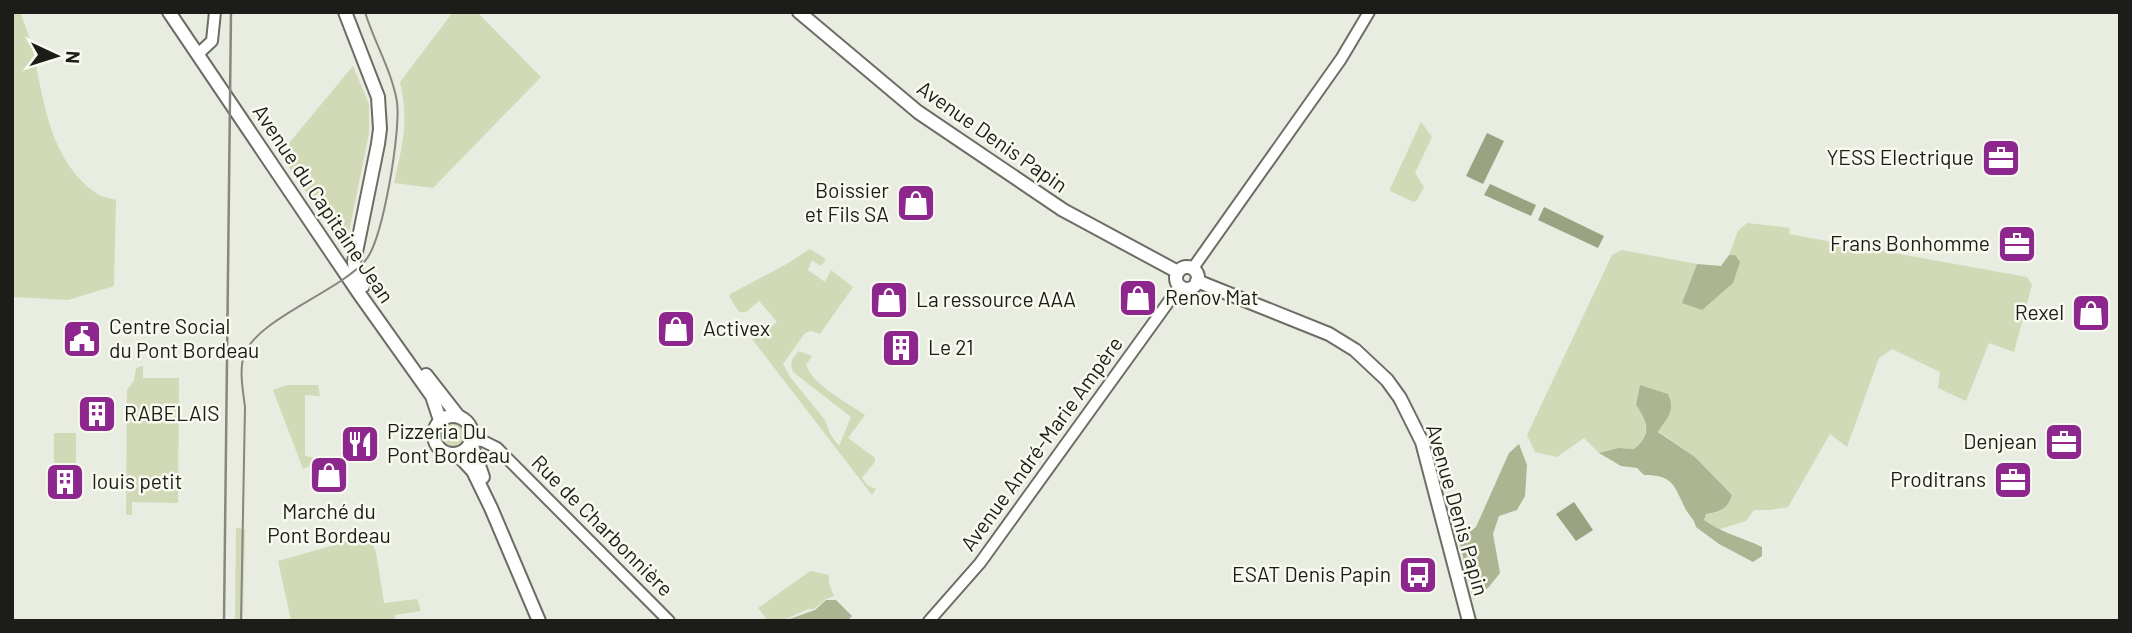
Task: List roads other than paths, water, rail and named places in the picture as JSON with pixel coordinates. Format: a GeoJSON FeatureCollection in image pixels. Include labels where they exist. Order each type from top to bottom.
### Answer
{"type":"FeatureCollection","features":[{"type":"Feature","properties":{"kind":"main road","name":"Avenue du Capitaine Jean"},"geometry":{"type":"LineString","coordinates":[[172,12],[336,251],[458,416]]}},
{"type":"Feature","properties":{"kind":"main road"},"geometry":{"type":"LineString","coordinates":[[342,12],[372,96],[376,130],[352,248],[351,270]]}},
{"type":"Feature","properties":{"kind":"main road"},"geometry":{"type":"LineString","coordinates":[[342,12],[378,97],[380,112],[378,144],[351,270]]}},
{"type":"Feature","properties":{"kind":"main road","name":"Avenue Denis Papin"},"geometry":{"type":"LineString","coordinates":[[799,12],[918,112],[1063,210],[1178,272]]}},
{"type":"Feature","properties":{"kind":"main road","name":"Avenue du Capitaine Jean"},"geometry":{"type":"LineString","coordinates":[[200,53],[351,270],[432,397],[440,420]]}},
{"type":"Feature","properties":{"kind":"main road"},"geometry":{"type":"LineString","coordinates":[[336,251],[352,248]]}},
{"type":"Feature","properties":{"kind":"main road"},"geometry":{"type":"LineString","coordinates":[[1185,267],[1193,268],[1197,281],[1190,288],[1180,286],[1178,272],[1185,267]]}},
{"type":"Feature","properties":{"kind":"main road","name":"Avenue Denis Papin"},"geometry":{"type":"LineString","coordinates":[[1197,281],[1329,334],[1355,350],[1387,380],[1400,398],[1422,442],[1469,621]]}},
{"type":"Feature","properties":{"kind":"main road"},"geometry":{"type":"LineString","coordinates":[[471,442],[465,450],[457,454],[446,453],[437,446],[433,434],[440,420],[445,417],[458,416],[467,422],[491,508]]}},
{"type":"Feature","properties":{"kind":"main road"},"geometry":{"type":"LineString","coordinates":[[457,454],[473,471],[539,621]]}},
{"type":"Feature","properties":{"kind":"street"},"geometry":{"type":"LineString","coordinates":[[200,53],[212,41],[215,12]]}},
{"type":"Feature","properties":{"kind":"street"},"geometry":{"type":"LineString","coordinates":[[1193,268],[1341,59],[1369,12]]}},
{"type":"Feature","properties":{"kind":"street","name":"Avenue André-Marie Ampère"},"geometry":{"type":"LineString","coordinates":[[929,621],[980,563],[1180,286]]}},
{"type":"Feature","properties":{"kind":"street","name":"Rue de Charbonnière"},"geometry":{"type":"LineString","coordinates":[[471,442],[483,440],[497,448],[669,621]]}},
{"type":"Feature","properties":{"kind":"tram line"},"geometry":{"type":"LineString","coordinates":[[241,621],[244,355],[265,329],[337,284],[365,261],[378,232],[389,185],[398,116],[397,102],[365,12]]}},
{"type":"Feature","properties":{"kind":"railway"},"geometry":{"type":"LineString","coordinates":[[224,621],[231,12]]}},
{"type":"Feature","properties":{"kind":"place","name":"YESS Electrique"},"geometry":{"type":"Point","coordinates":[2001,158]}},
{"type":"Feature","properties":{"kind":"place","name":"Boissier et Fils SA"},"geometry":{"type":"Point","coordinates":[916,203]}},
{"type":"Feature","properties":{"kind":"place","name":"Frans Bonhomme"},"geometry":{"type":"Point","coordinates":[2017,244]}},
{"type":"Feature","properties":{"kind":"place","name":"Renov Mat"},"geometry":{"type":"Point","coordinates":[1138,298]}},
{"type":"Feature","properties":{"kind":"place","name":"La ressource AAA"},"geometry":{"type":"Point","coordinates":[889,300]}},
{"type":"Feature","properties":{"kind":"place","name":"Rexel"},"geometry":{"type":"Point","coordinates":[2091,313]}},
{"type":"Feature","properties":{"kind":"place","name":"Activex"},"geometry":{"type":"Point","coordinates":[676,329]}},
{"type":"Feature","properties":{"kind":"place","name":"Centre Social du Pont Bordeau"},"geometry":{"type":"Point","coordinates":[82,339]}},
{"type":"Feature","properties":{"kind":"place","name":"Le 21"},"geometry":{"type":"Point","coordinates":[901,348]}},
{"type":"Feature","properties":{"kind":"place","name":"RABELAIS"},"geometry":{"type":"Point","coordinates":[97,414]}},
{"type":"Feature","properties":{"kind":"place","name":"Denjean"},"geometry":{"type":"Point","coordinates":[2064,442]}},
{"type":"Feature","properties":{"kind":"place","name":"Pizzeria Du Pont Bordeau"},"geometry":{"type":"Point","coordinates":[360,444]}},
{"type":"Feature","properties":{"kind":"place","name":"Marché du Pont Bordeau"},"geometry":{"type":"Point","coordinates":[329,475]}},
{"type":"Feature","properties":{"kind":"place","name":"Proditrans"},"geometry":{"type":"Point","coordinates":[2013,480]}},
{"type":"Feature","properties":{"kind":"place","name":"louis petit"},"geometry":{"type":"Point","coordinates":[65,482]}},
{"type":"Feature","properties":{"kind":"place","name":"ESAT Denis Papin"},"geometry":{"type":"Point","coordinates":[1418,575]}}]}
